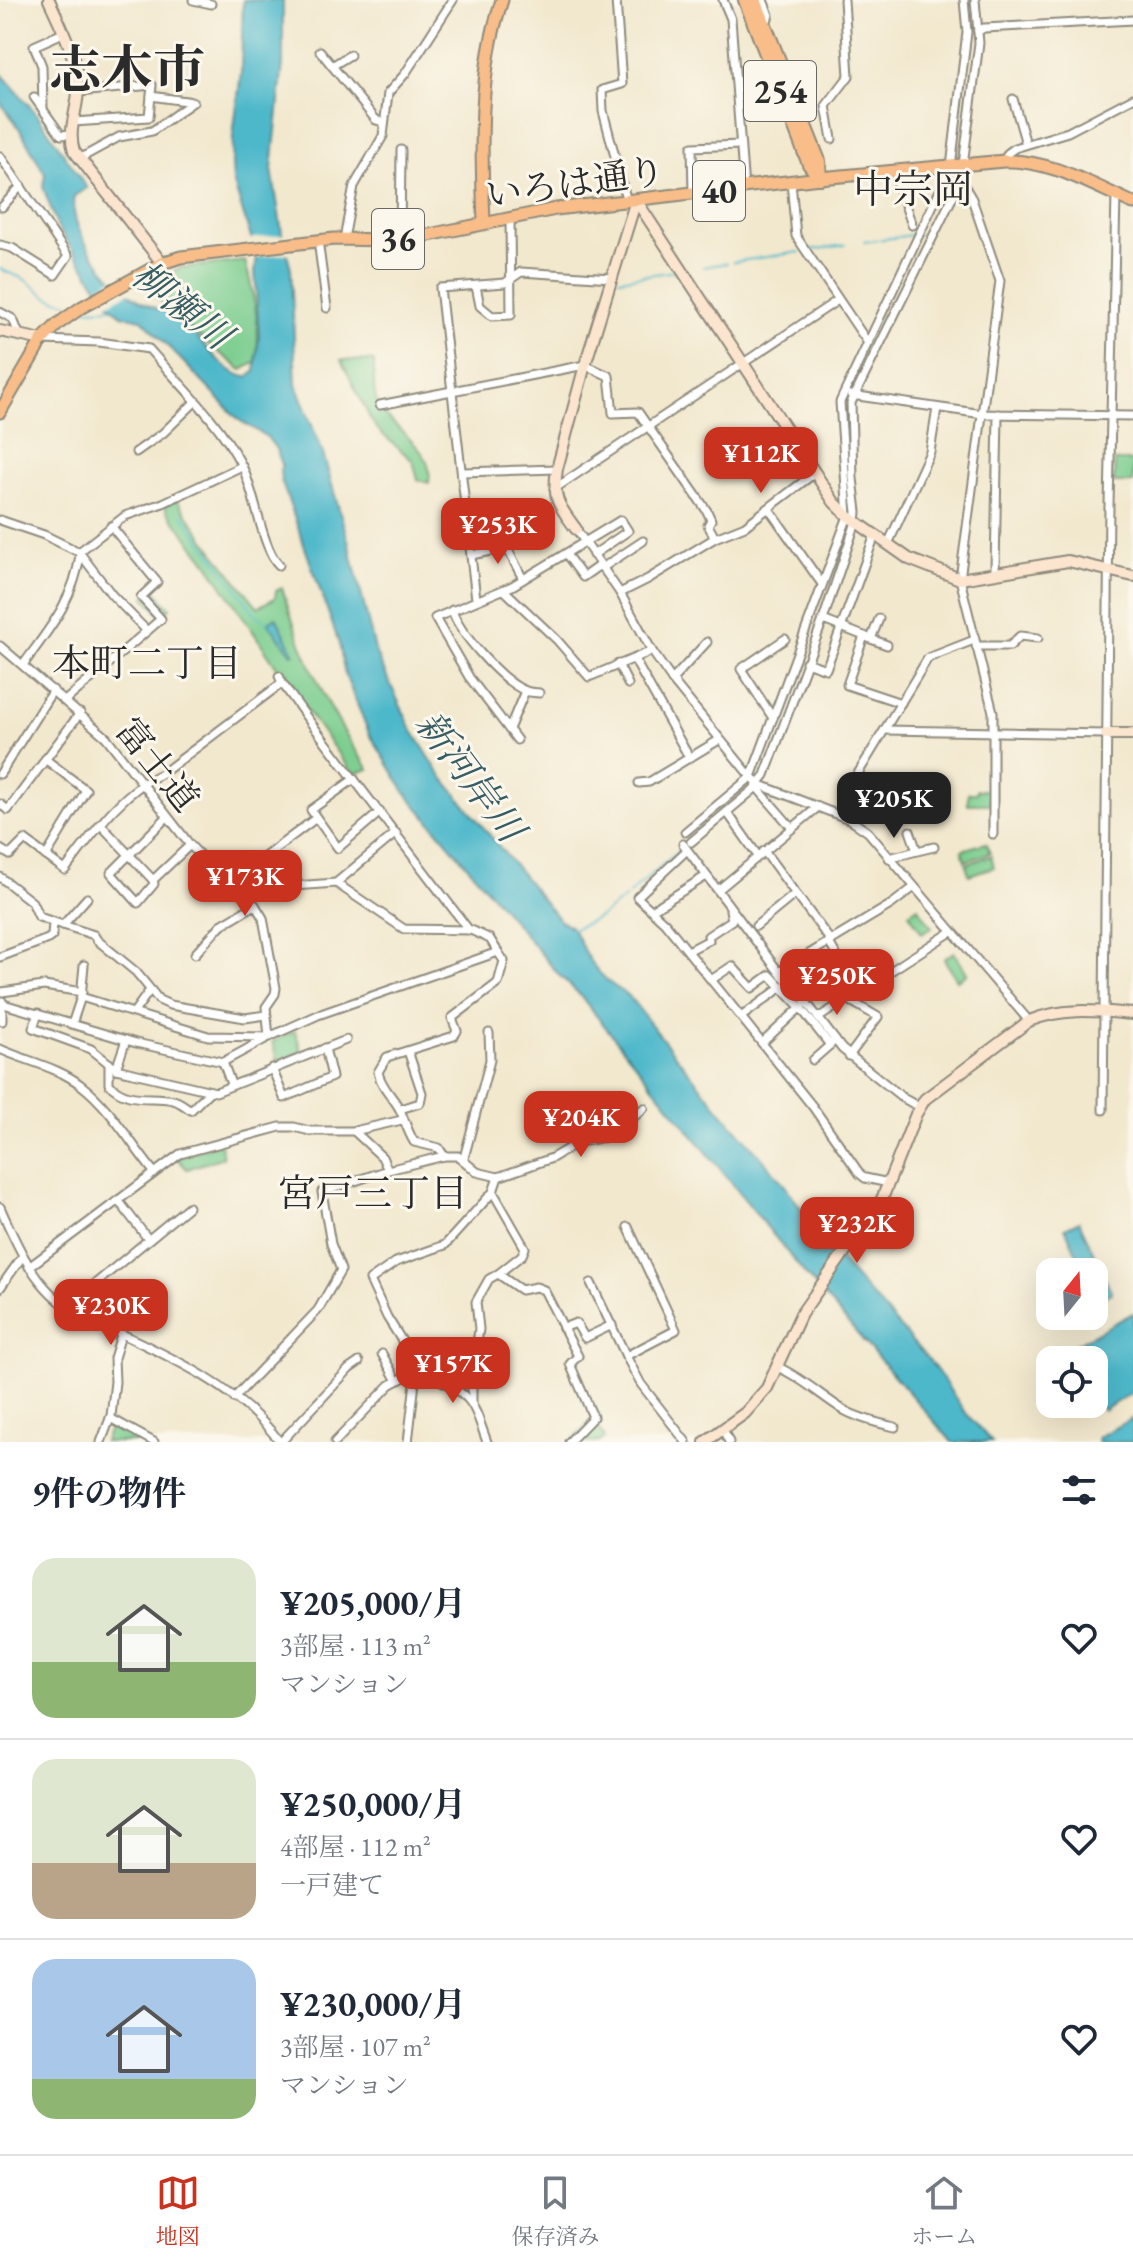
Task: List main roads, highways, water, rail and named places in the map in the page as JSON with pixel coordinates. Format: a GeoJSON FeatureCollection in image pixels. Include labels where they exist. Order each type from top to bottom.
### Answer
{"type":"FeatureCollection","features":[{"type":"Feature","properties":{"kind":"highway","name":"254"},"geometry":{"type":"LineString","coordinates":[[745,0],[809,164],[820,178]]}},
{"type":"Feature","properties":{"kind":"highway","name":"254"},"geometry":{"type":"LineString","coordinates":[[755,0],[819,161],[820,178]]}},
{"type":"Feature","properties":{"kind":"main road"},"geometry":{"type":"LineString","coordinates":[[484,222],[486,72],[491,38],[502,0]]}},
{"type":"Feature","properties":{"kind":"main road","name":"いろは通り"},"geometry":{"type":"LineString","coordinates":[[0,412],[42,340],[69,316],[162,263],[193,255],[314,241],[400,239],[556,209],[820,178],[1019,160],[1046,166],[1133,203]]}},
{"type":"Feature","properties":{"kind":"water"},"geometry":{"type":"Polygon","coordinates":[[[243,0],[283,0],[283,63],[272,169],[291,269],[296,384],[323,454],[376,654],[411,728],[439,773],[560,921],[575,932],[594,966],[629,996],[777,1176],[815,1232],[934,1366],[964,1411],[992,1442],[952,1442],[805,1274],[578,993],[559,975],[405,792],[369,733],[345,675],[339,643],[281,480],[282,465],[276,449],[267,437],[239,420],[142,319],[122,315],[109,304],[58,228],[43,187],[45,174],[21,131],[0,102],[0,72],[37,114],[87,188],[74,196],[74,210],[84,240],[104,269],[139,300],[178,318],[229,369],[247,377],[255,372],[259,336],[257,257],[233,181],[232,163],[241,72],[243,0]]]}},
{"type":"Feature","properties":{"kind":"water"},"geometry":{"type":"Polygon","coordinates":[[[276,617],[294,653],[292,654],[268,623],[276,617]]]}},
{"type":"Feature","properties":{"kind":"water"},"geometry":{"type":"Polygon","coordinates":[[[1079,1221],[1096,1258],[1079,1258],[1065,1228],[1079,1221]]]}},
{"type":"Feature","properties":{"kind":"water"},"geometry":{"type":"Polygon","coordinates":[[[1133,1313],[1133,1392],[1108,1408],[1108,1346],[1072,1346],[1102,1330],[1108,1330],[1108,1327],[1133,1313]]]}},
{"type":"Feature","properties":{"kind":"water"},"geometry":{"type":"Polygon","coordinates":[[[1133,1418],[1133,1442],[1097,1442],[1098,1437],[1133,1418]]]}},
{"type":"Feature","properties":{"kind":"waterway"},"geometry":{"type":"LineString","coordinates":[[864,242],[918,234]]}},
{"type":"Feature","properties":{"kind":"waterway"},"geometry":{"type":"LineString","coordinates":[[811,250],[845,245]]}},
{"type":"Feature","properties":{"kind":"waterway"},"geometry":{"type":"LineString","coordinates":[[733,262],[800,252]]}},
{"type":"Feature","properties":{"kind":"waterway"},"geometry":{"type":"LineString","coordinates":[[703,267],[727,263]]}},
{"type":"Feature","properties":{"kind":"waterway"},"geometry":{"type":"LineString","coordinates":[[0,269],[24,279],[48,297],[77,306]]}},
{"type":"Feature","properties":{"kind":"waterway"},"geometry":{"type":"LineString","coordinates":[[619,279],[676,271]]}},
{"type":"Feature","properties":{"kind":"waterway"},"geometry":{"type":"LineString","coordinates":[[87,309],[112,308]]}},
{"type":"Feature","properties":{"kind":"waterway"},"geometry":{"type":"LineString","coordinates":[[182,514],[256,615],[268,623]]}},
{"type":"Feature","properties":{"kind":"waterway"},"geometry":{"type":"LineString","coordinates":[[628,895],[683,847]]}},
{"type":"Feature","properties":{"kind":"waterway"},"geometry":{"type":"LineString","coordinates":[[571,930],[600,917],[625,898]]}},
{"type":"Feature","properties":{"kind":"district","name":"志木市"},"geometry":{"type":"Point","coordinates":[127,70]}},
{"type":"Feature","properties":{"kind":"district","name":"中宗岡"},"geometry":{"type":"Point","coordinates":[913,189]}},
{"type":"Feature","properties":{"kind":"district","name":"本町二丁目"},"geometry":{"type":"Point","coordinates":[147,663]}},
{"type":"Feature","properties":{"kind":"district","name":"宮戸三丁目"},"geometry":{"type":"Point","coordinates":[373,1193]}},
{"type":"Feature","properties":{"kind":"water label","name":"柳瀬川"},"geometry":{"type":"Point","coordinates":[182,305]}},
{"type":"Feature","properties":{"kind":"water label","name":"新河岸川"},"geometry":{"type":"Point","coordinates":[470,776]}}]}
